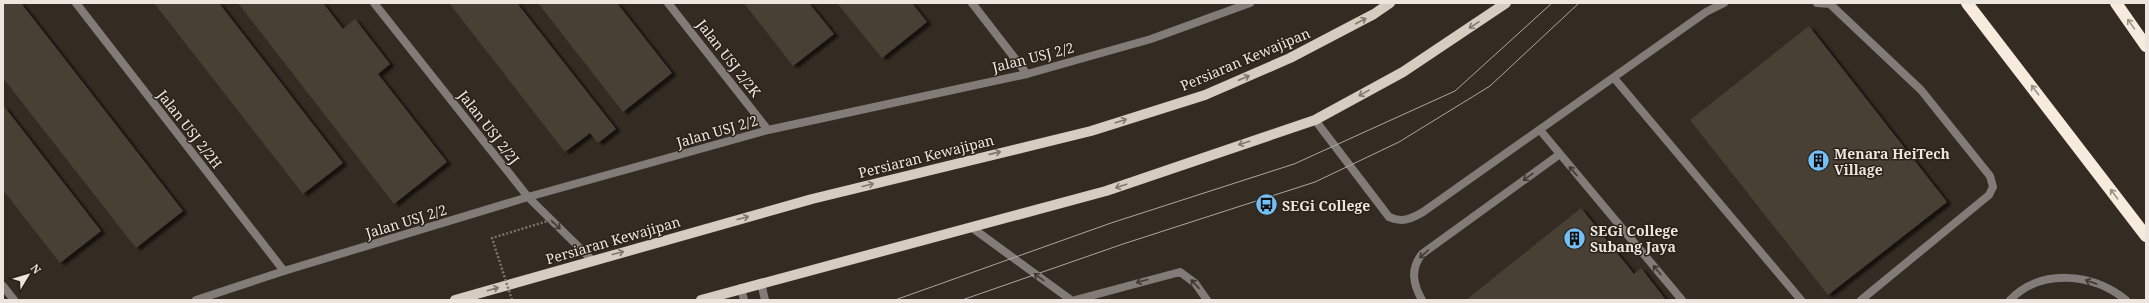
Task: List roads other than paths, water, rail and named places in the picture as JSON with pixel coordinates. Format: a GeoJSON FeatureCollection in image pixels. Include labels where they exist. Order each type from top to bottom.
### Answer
{"type":"FeatureCollection","features":[{"type":"Feature","properties":{"kind":"highway"},"geometry":{"type":"LineString","coordinates":[[1967,3],[2146,236]]}},
{"type":"Feature","properties":{"kind":"highway"},"geometry":{"type":"LineString","coordinates":[[2116,3],[2146,46]]}},
{"type":"Feature","properties":{"kind":"main road","name":"Persiaran Kewajipan"},"geometry":{"type":"LineString","coordinates":[[455,300],[812,199],[1091,131],[1205,95],[1290,58],[1374,14],[1390,3]]}},
{"type":"Feature","properties":{"kind":"main road"},"geometry":{"type":"LineString","coordinates":[[701,300],[1106,191],[1315,120],[1404,72],[1506,3]]}},
{"type":"Feature","properties":{"kind":"street","name":"Jalan USJ 2/2H"},"geometry":{"type":"LineString","coordinates":[[76,3],[284,271]]}},
{"type":"Feature","properties":{"kind":"street","name":"Jalan USJ 2/2J"},"geometry":{"type":"LineString","coordinates":[[374,3],[528,198],[592,260]]}},
{"type":"Feature","properties":{"kind":"street","name":"Jalan USJ 2/2K"},"geometry":{"type":"LineString","coordinates":[[668,3],[768,130]]}},
{"type":"Feature","properties":{"kind":"street"},"geometry":{"type":"LineString","coordinates":[[972,3],[1028,74]]}},
{"type":"Feature","properties":{"kind":"street","name":"Jalan USJ 2/2"},"geometry":{"type":"LineString","coordinates":[[196,300],[284,271],[528,198],[768,130],[1028,74],[1151,39],[1250,3]]}},
{"type":"Feature","properties":{"kind":"street"},"geometry":{"type":"LineString","coordinates":[[1315,120],[1389,217],[1397,221],[1409,220],[1423,212],[1706,12],[1724,3]]}},
{"type":"Feature","properties":{"kind":"street"},"geometry":{"type":"LineString","coordinates":[[1817,3],[1830,4],[1921,90],[1990,176],[1993,187],[1989,195],[1860,300]]}},
{"type":"Feature","properties":{"kind":"street"},"geometry":{"type":"LineString","coordinates":[[1614,78],[1801,300]]}},
{"type":"Feature","properties":{"kind":"street"},"geometry":{"type":"LineString","coordinates":[[1540,130],[1682,300]]}},
{"type":"Feature","properties":{"kind":"street"},"geometry":{"type":"LineString","coordinates":[[1422,300],[1417,291],[1413,275],[1416,262],[1422,254],[1560,154]]}},
{"type":"Feature","properties":{"kind":"street"},"geometry":{"type":"LineString","coordinates":[[971,227],[1070,300]]}},
{"type":"Feature","properties":{"kind":"street"},"geometry":{"type":"LineString","coordinates":[[1075,300],[1180,272],[1195,283],[1207,300]]}},
{"type":"Feature","properties":{"kind":"street"},"geometry":{"type":"LineString","coordinates":[[2010,300],[2038,281],[2077,277],[2115,291],[2126,300]]}},
{"type":"Feature","properties":{"kind":"street"},"geometry":{"type":"LineString","coordinates":[[761,283],[766,300]]}},
{"type":"Feature","properties":{"kind":"street"},"geometry":{"type":"LineString","coordinates":[[3,286],[14,300]]}},
{"type":"Feature","properties":{"kind":"street"},"geometry":{"type":"LineString","coordinates":[[741,288],[744,300]]}},
{"type":"Feature","properties":{"kind":"tram line"},"geometry":{"type":"LineString","coordinates":[[895,300],[1111,223],[1294,164],[1455,91],[1552,3]]}},
{"type":"Feature","properties":{"kind":"tram line"},"geometry":{"type":"LineString","coordinates":[[962,300],[1123,244],[1315,182],[1399,142],[1490,86],[1579,3]]}},
{"type":"Feature","properties":{"kind":"place","name":"Menara HeiTech Village"},"geometry":{"type":"Point","coordinates":[1818,161]}},
{"type":"Feature","properties":{"kind":"place","name":"SEGi College"},"geometry":{"type":"Point","coordinates":[1267,205]}},
{"type":"Feature","properties":{"kind":"place","name":"SEGi College Subang Jaya"},"geometry":{"type":"Point","coordinates":[1574,238]}}]}
